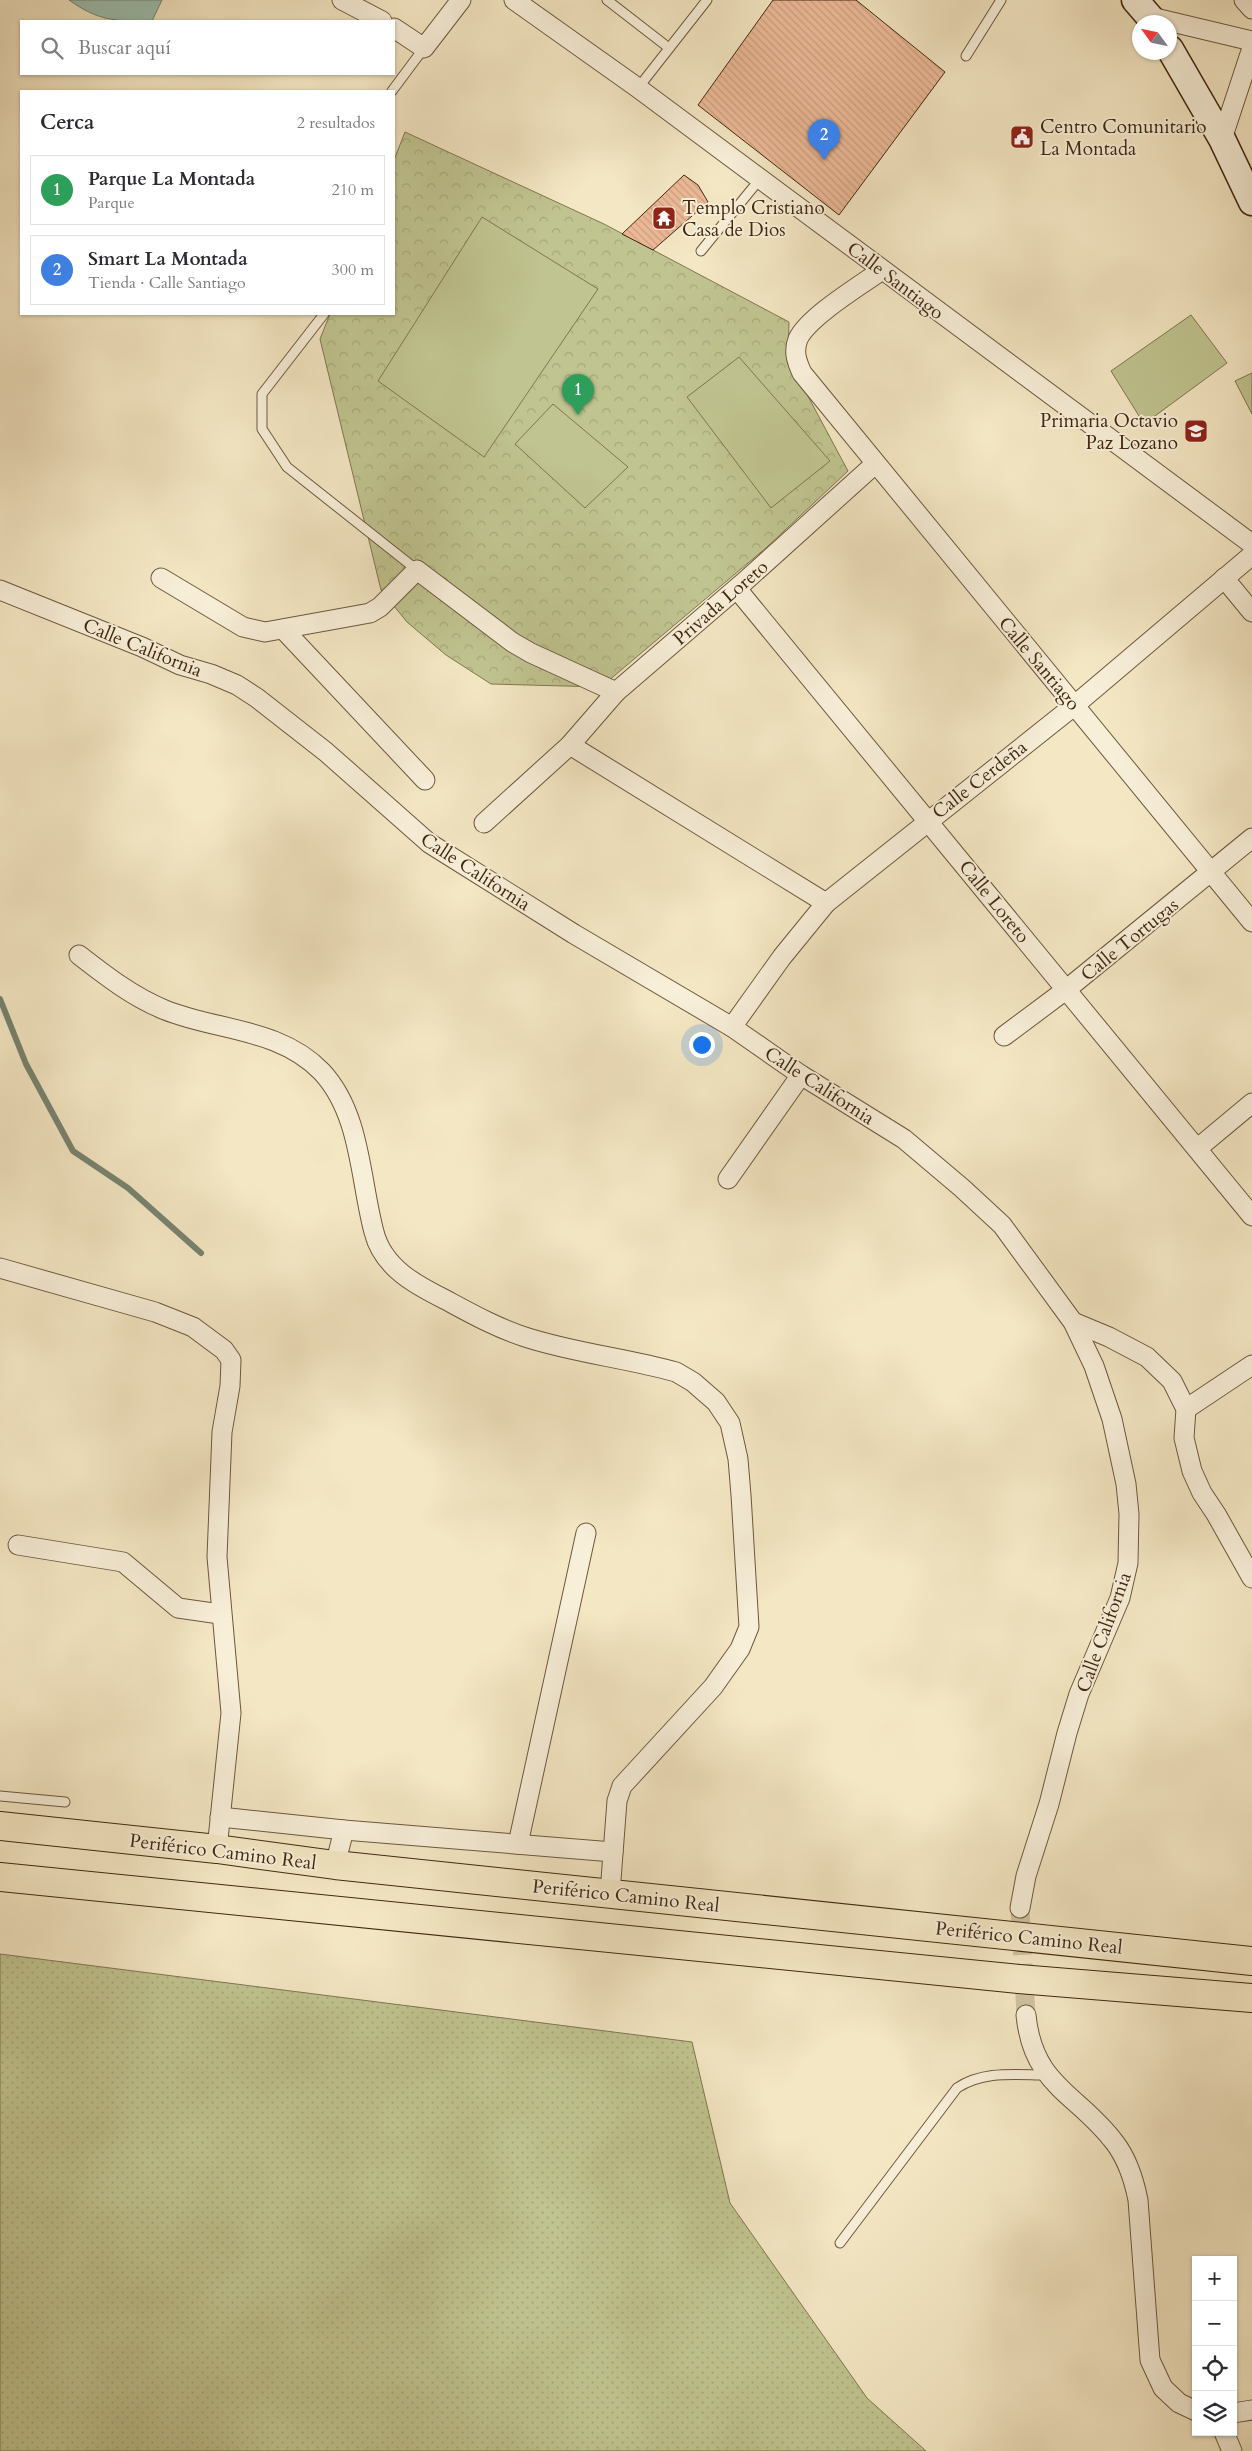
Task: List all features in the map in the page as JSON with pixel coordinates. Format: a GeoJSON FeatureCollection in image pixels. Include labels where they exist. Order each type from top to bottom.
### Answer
{"type":"FeatureCollection","features":[{"type":"Feature","properties":{"kind":"highway","name":"Periférico Camino Real"},"geometry":{"type":"LineString","coordinates":[[0,1826],[217,1849],[335,1865],[1252,1961]]}},
{"type":"Feature","properties":{"kind":"highway"},"geometry":{"type":"LineString","coordinates":[[0,1877],[1019,1979],[1252,1998]]}},
{"type":"Feature","properties":{"kind":"main road"},"geometry":{"type":"LineString","coordinates":[[1176,60],[1222,139],[1252,202]]}},
{"type":"Feature","properties":{"kind":"street"},"geometry":{"type":"LineString","coordinates":[[342,0],[380,20]]}},
{"type":"Feature","properties":{"kind":"street"},"geometry":{"type":"LineString","coordinates":[[395,29],[424,48],[461,0]]}},
{"type":"Feature","properties":{"kind":"street","name":"Calle Santiago"},"geometry":{"type":"LineString","coordinates":[[514,0],[638,88],[1252,544]]}},
{"type":"Feature","properties":{"kind":"street"},"geometry":{"type":"LineString","coordinates":[[1244,0],[1252,9]]}},
{"type":"Feature","properties":{"kind":"street"},"geometry":{"type":"LineString","coordinates":[[1146,13],[1252,41]]}},
{"type":"Feature","properties":{"kind":"street"},"geometry":{"type":"LineString","coordinates":[[1222,139],[1252,48]]}},
{"type":"Feature","properties":{"kind":"street","name":"Calle Santiago"},"geometry":{"type":"LineString","coordinates":[[882,270],[809,324],[798,340],[795,354],[802,373],[1252,922]]}},
{"type":"Feature","properties":{"kind":"street","name":"Privada Loreto"},"geometry":{"type":"LineString","coordinates":[[484,823],[570,745],[616,692],[737,589],[875,464]]}},
{"type":"Feature","properties":{"kind":"street","name":"Calle Cerdeña"},"geometry":{"type":"LineString","coordinates":[[732,1027],[782,957],[826,903],[928,819],[1075,704],[1252,555]]}},
{"type":"Feature","properties":{"kind":"street"},"geometry":{"type":"LineString","coordinates":[[161,578],[243,627],[265,632],[370,613],[380,607],[417,570],[512,642],[531,654],[616,692]]}},
{"type":"Feature","properties":{"kind":"street"},"geometry":{"type":"LineString","coordinates":[[1224,578],[1252,612]]}},
{"type":"Feature","properties":{"kind":"street","name":"Calle Loreto"},"geometry":{"type":"LineString","coordinates":[[737,589],[928,819],[1252,1216]]}},
{"type":"Feature","properties":{"kind":"street","name":"Calle California"},"geometry":{"type":"LineString","coordinates":[[0,590],[142,647],[164,659],[237,685],[257,698],[326,752],[429,843],[574,934],[732,1027],[801,1075],[904,1139],[1002,1225],[1073,1322],[1094,1366],[1112,1419],[1126,1484],[1130,1523],[1128,1563],[1120,1598],[1079,1694],[1066,1734],[1049,1804],[1026,1876],[1020,1908]]}},
{"type":"Feature","properties":{"kind":"street"},"geometry":{"type":"LineString","coordinates":[[283,629],[425,780]]}},
{"type":"Feature","properties":{"kind":"street"},"geometry":{"type":"LineString","coordinates":[[570,745],[826,903]]}},
{"type":"Feature","properties":{"kind":"street","name":"Calle Tortugas"},"geometry":{"type":"LineString","coordinates":[[1004,1036],[1067,989],[1252,838]]}},
{"type":"Feature","properties":{"kind":"street"},"geometry":{"type":"LineString","coordinates":[[79,955],[124,989],[164,1010],[190,1019],[221,1024],[257,1034],[289,1049],[322,1072],[341,1100],[356,1142],[374,1234],[384,1254],[397,1270],[418,1286],[488,1322],[524,1337],[676,1372],[693,1382],[716,1402],[730,1423],[738,1459],[749,1627],[740,1649],[713,1687],[622,1786],[617,1801],[610,1893]]}},
{"type":"Feature","properties":{"kind":"street"},"geometry":{"type":"LineString","coordinates":[[728,1179],[801,1075]]}},
{"type":"Feature","properties":{"kind":"street"},"geometry":{"type":"LineString","coordinates":[[1198,1148],[1252,1103]]}},
{"type":"Feature","properties":{"kind":"street"},"geometry":{"type":"LineString","coordinates":[[0,1268],[155,1312],[193,1327],[224,1350],[231,1360],[230,1386],[222,1432],[216,1557],[231,1713],[217,1849]]}},
{"type":"Feature","properties":{"kind":"street"},"geometry":{"type":"LineString","coordinates":[[1073,1322],[1109,1337],[1147,1357],[1172,1381],[1186,1409],[1184,1438],[1192,1471],[1202,1493],[1252,1578]]}},
{"type":"Feature","properties":{"kind":"street"},"geometry":{"type":"LineString","coordinates":[[1186,1409],[1252,1365]]}},
{"type":"Feature","properties":{"kind":"street"},"geometry":{"type":"LineString","coordinates":[[518,1844],[586,1533]]}},
{"type":"Feature","properties":{"kind":"street"},"geometry":{"type":"LineString","coordinates":[[18,1545],[123,1562],[178,1608],[220,1614]]}},
{"type":"Feature","properties":{"kind":"street"},"geometry":{"type":"LineString","coordinates":[[220,1817],[344,1830],[613,1852]]}},
{"type":"Feature","properties":{"kind":"street"},"geometry":{"type":"LineString","coordinates":[[335,1865],[344,1830]]}},
{"type":"Feature","properties":{"kind":"street"},"geometry":{"type":"LineString","coordinates":[[1026,2015],[1028,2038],[1048,2076],[1094,2118],[1116,2144],[1134,2180],[1138,2200],[1150,2360],[1163,2388],[1179,2403],[1192,2409]]}},
{"type":"Feature","properties":{"kind":"street"},"geometry":{"type":"LineString","coordinates":[[1237,2412],[1252,2410]]}},
{"type":"Feature","properties":{"kind":"street"},"geometry":{"type":"LineString","coordinates":[[1226,2436],[1232,2451]]}},
{"type":"Feature","properties":{"kind":"lane"},"geometry":{"type":"LineString","coordinates":[[607,0],[669,48]]}},
{"type":"Feature","properties":{"kind":"lane"},"geometry":{"type":"LineString","coordinates":[[638,88],[707,0]]}},
{"type":"Feature","properties":{"kind":"lane"},"geometry":{"type":"LineString","coordinates":[[966,56],[1001,0]]}},
{"type":"Feature","properties":{"kind":"lane"},"geometry":{"type":"LineString","coordinates":[[393,90],[424,48]]}},
{"type":"Feature","properties":{"kind":"lane"},"geometry":{"type":"LineString","coordinates":[[701,251],[760,179]]}},
{"type":"Feature","properties":{"kind":"lane"},"geometry":{"type":"LineString","coordinates":[[323,315],[262,394],[262,429],[287,467],[417,570]]}},
{"type":"Feature","properties":{"kind":"lane"},"geometry":{"type":"LineString","coordinates":[[0,1796],[65,1802]]}},
{"type":"Feature","properties":{"kind":"lane"},"geometry":{"type":"LineString","coordinates":[[840,2243],[956,2088],[970,2079],[989,2075],[1048,2076]]}},
{"type":"Feature","properties":{"kind":"green space"},"geometry":{"type":"Polygon","coordinates":[[[405,132],[604,224],[789,322],[788,359],[848,471],[767,547],[601,687],[491,684],[446,655],[407,622],[381,590],[320,339],[330,315],[395,315],[395,157],[405,132]]]}},
{"type":"Feature","properties":{"kind":"green space"},"geometry":{"type":"Polygon","coordinates":[[[482,217],[598,289],[484,457],[378,381],[482,217]]]}},
{"type":"Feature","properties":{"kind":"green space"},"geometry":{"type":"Polygon","coordinates":[[[1191,315],[1227,363],[1144,424],[1111,371],[1191,315]]]}},
{"type":"Feature","properties":{"kind":"green space"},"geometry":{"type":"Polygon","coordinates":[[[739,357],[830,461],[771,508],[687,397],[739,357]]]}},
{"type":"Feature","properties":{"kind":"green space"},"geometry":{"type":"Polygon","coordinates":[[[1252,373],[1252,414],[1235,381],[1252,373]]]}},
{"type":"Feature","properties":{"kind":"green space"},"geometry":{"type":"Polygon","coordinates":[[[553,404],[628,467],[585,508],[515,444],[553,404]]]}},
{"type":"Feature","properties":{"kind":"green space"},"geometry":{"type":"Polygon","coordinates":[[[0,1954],[692,2042],[730,2203],[867,2398],[926,2451],[0,2451],[0,1954]]]}},
{"type":"Feature","properties":{"kind":"shaded area"},"geometry":{"type":"Polygon","coordinates":[[[69,0],[162,0],[152,20],[109,19],[90,13],[69,0]]]}},
{"type":"Feature","properties":{"kind":"building"},"geometry":{"type":"Polygon","coordinates":[[[773,0],[856,0],[945,72],[839,215],[698,105],[773,0]]]}},
{"type":"Feature","properties":{"kind":"building","name":"Templo Cristiano Casa de Dios"},"geometry":{"type":"Polygon","coordinates":[[[684,175],[698,185],[708,202],[653,250],[622,234],[684,175]]]}},
{"type":"Feature","properties":{"kind":"waterway"},"geometry":{"type":"LineString","coordinates":[[0,999],[26,1064],[73,1151],[128,1188],[201,1253]]}},
{"type":"Feature","properties":{"kind":"tunnel"},"geometry":{"type":"LineString","coordinates":[[1020,1908],[1026,2015]]}},
{"type":"Feature","properties":{"kind":"place","name":"Centro Comunitario La Montada"},"geometry":{"type":"Point","coordinates":[1022,137]}},
{"type":"Feature","properties":{"kind":"place","name":"Smart La Montada"},"geometry":{"type":"Point","coordinates":[824,160]}},
{"type":"Feature","properties":{"kind":"place","name":"Templo Cristiano Casa de Dios"},"geometry":{"type":"Point","coordinates":[664,218]}},
{"type":"Feature","properties":{"kind":"place","name":"Parque La Montada"},"geometry":{"type":"Point","coordinates":[578,415]}},
{"type":"Feature","properties":{"kind":"place","name":"Primaria Octavio Paz Lozano"},"geometry":{"type":"Point","coordinates":[1196,431]}}]}
